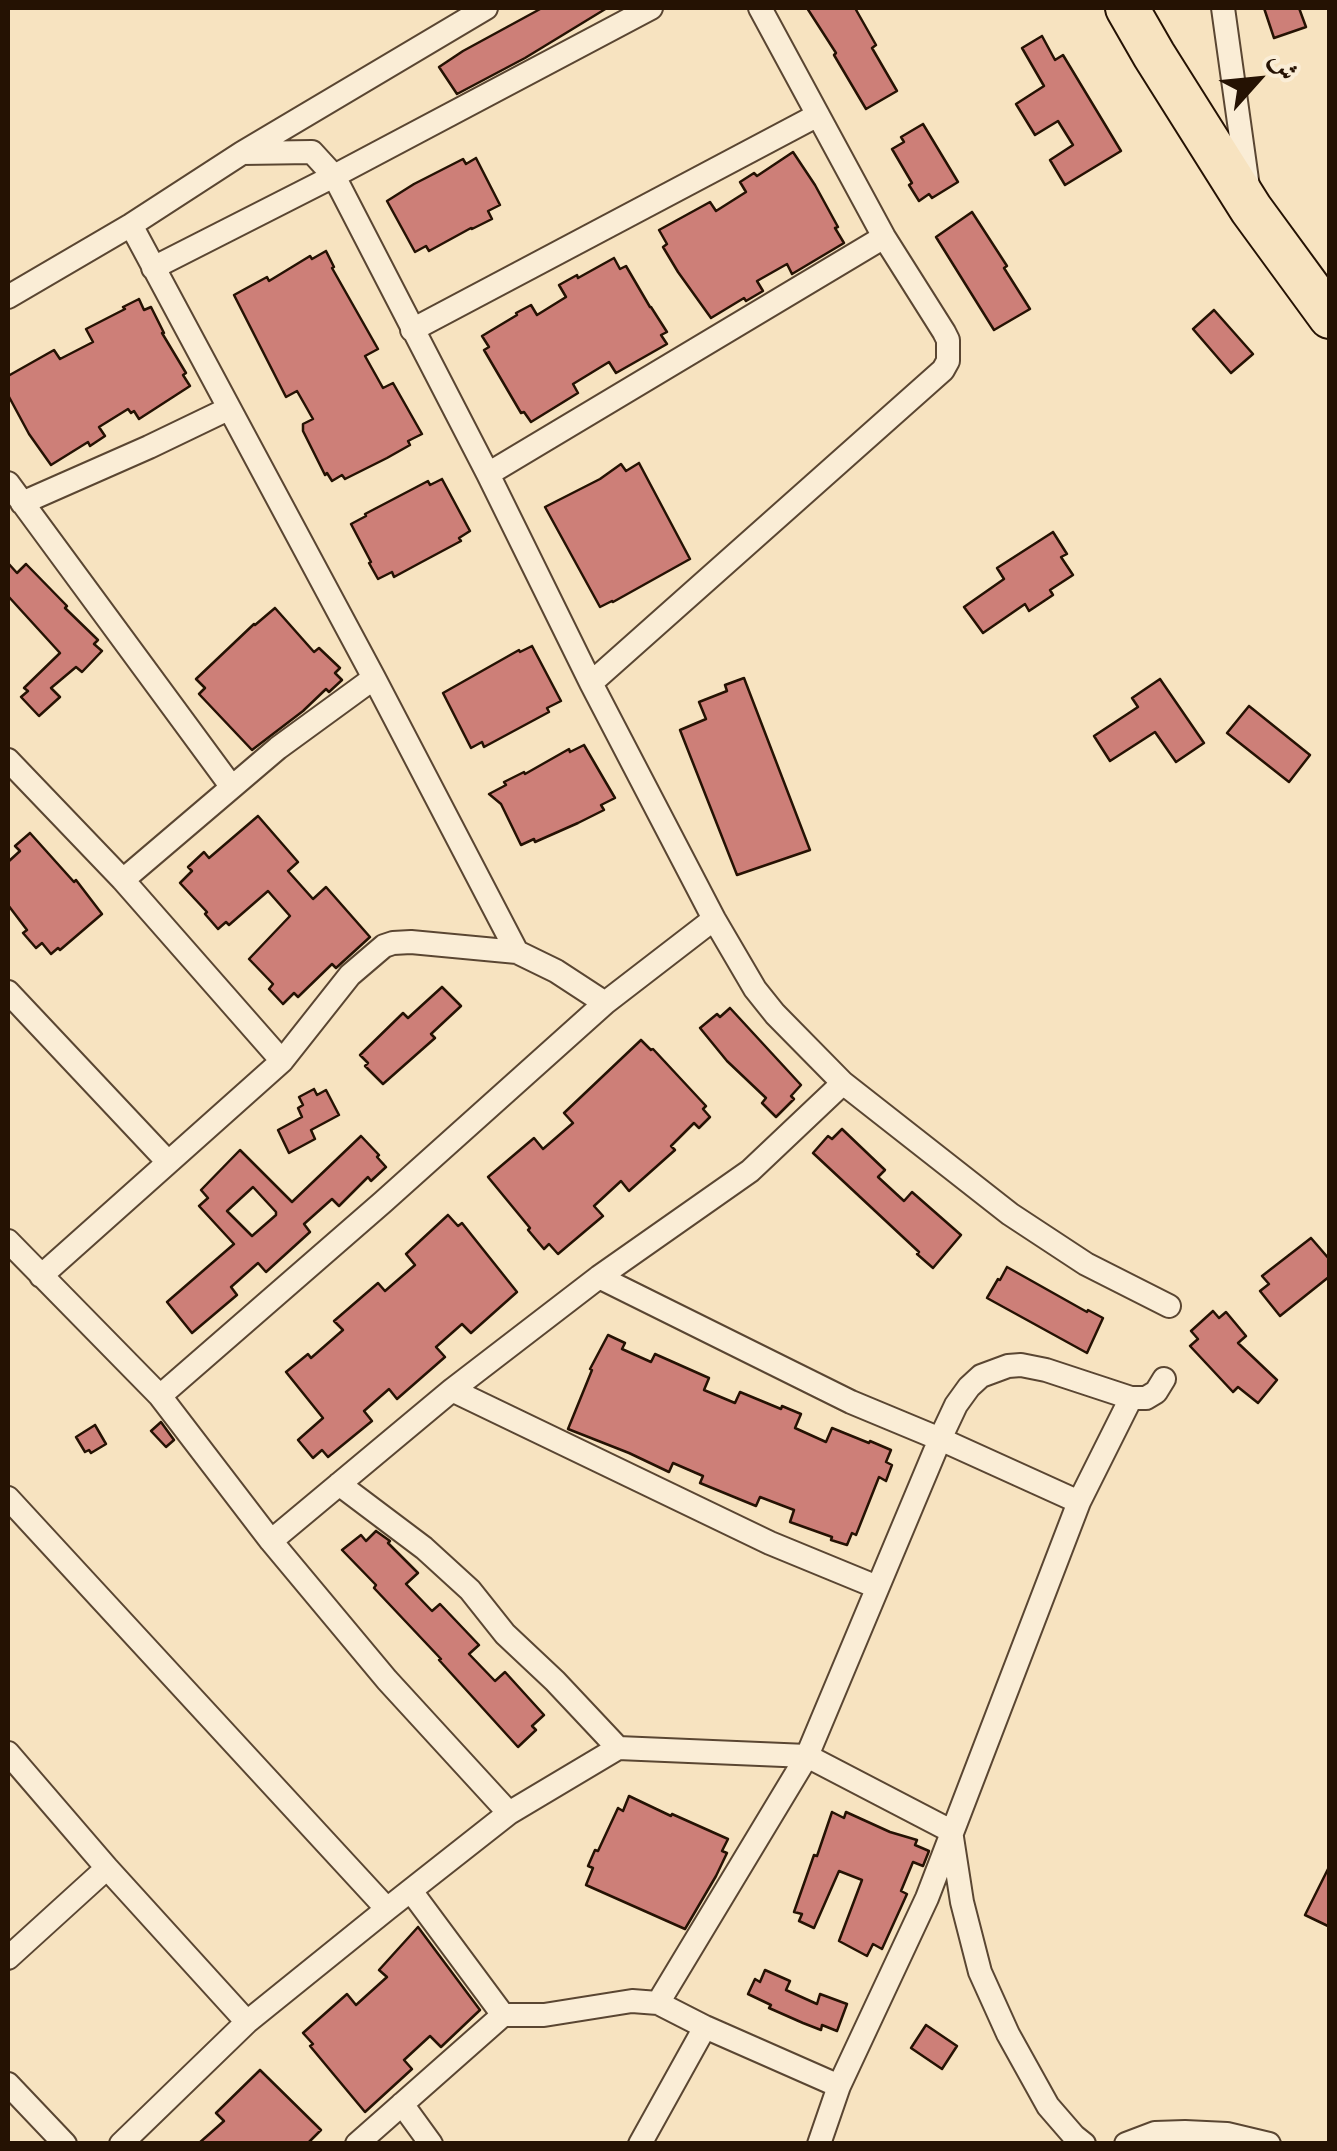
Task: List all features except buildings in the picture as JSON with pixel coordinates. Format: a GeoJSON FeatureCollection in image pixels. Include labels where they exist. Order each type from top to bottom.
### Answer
{"type":"FeatureCollection","features":[{"type":"Feature","properties":{"kind":"highway"},"geometry":{"type":"LineString","coordinates":[[1127,8],[1251,209],[1330,317]]}},
{"type":"Feature","properties":{"kind":"street"},"geometry":{"type":"LineString","coordinates":[[8,297],[132,226],[242,153],[486,8]]}},
{"type":"Feature","properties":{"kind":"street"},"geometry":{"type":"LineString","coordinates":[[153,268],[651,8]]}},
{"type":"Feature","properties":{"kind":"street"},"geometry":{"type":"LineString","coordinates":[[591,683],[942,370],[948,360],[948,340],[884,237],[760,8]]}},
{"type":"Feature","properties":{"kind":"street"},"geometry":{"type":"LineString","coordinates":[[1223,8],[1251,209]]}},
{"type":"Feature","properties":{"kind":"street"},"geometry":{"type":"LineString","coordinates":[[412,330],[818,115]]}},
{"type":"Feature","properties":{"kind":"street"},"geometry":{"type":"LineString","coordinates":[[242,153],[312,152],[334,176],[714,919],[774,1014],[843,1083],[1010,1214],[1086,1264],[1169,1306]]}},
{"type":"Feature","properties":{"kind":"street"},"geometry":{"type":"LineString","coordinates":[[132,226],[517,952]]}},
{"type":"Feature","properties":{"kind":"street"},"geometry":{"type":"LineString","coordinates":[[488,474],[884,237]]}},
{"type":"Feature","properties":{"kind":"street"},"geometry":{"type":"LineString","coordinates":[[22,503],[228,408]]}},
{"type":"Feature","properties":{"kind":"street"},"geometry":{"type":"LineString","coordinates":[[8,483],[232,786]]}},
{"type":"Feature","properties":{"kind":"street"},"geometry":{"type":"LineString","coordinates":[[124,880],[278,748],[374,678]]}},
{"type":"Feature","properties":{"kind":"street"},"geometry":{"type":"LineString","coordinates":[[8,760],[124,880],[282,1061]]}},
{"type":"Feature","properties":{"kind":"street"},"geometry":{"type":"LineString","coordinates":[[160,1396],[606,1002],[714,919]]}},
{"type":"Feature","properties":{"kind":"street"},"geometry":{"type":"LineString","coordinates":[[41,1276],[282,1061],[350,974],[384,946],[394,942],[427,943],[517,952],[606,1002]]}},
{"type":"Feature","properties":{"kind":"street"},"geometry":{"type":"LineString","coordinates":[[8,992],[168,1162]]}},
{"type":"Feature","properties":{"kind":"street"},"geometry":{"type":"LineString","coordinates":[[270,1541],[452,1390],[599,1277],[750,1171],[843,1083]]}},
{"type":"Feature","properties":{"kind":"street"},"geometry":{"type":"LineString","coordinates":[[8,1240],[160,1396],[270,1541],[387,1680],[509,1814]]}},
{"type":"Feature","properties":{"kind":"street"},"geometry":{"type":"LineString","coordinates":[[599,1277],[851,1402],[1079,1502]]}},
{"type":"Feature","properties":{"kind":"street"},"geometry":{"type":"LineString","coordinates":[[658,2002],[807,1756],[940,1439],[956,1405],[970,1387],[981,1376],[1008,1366],[1034,1367],[1131,1398],[1146,1398],[1156,1392],[1164,1379]]}},
{"type":"Feature","properties":{"kind":"street"},"geometry":{"type":"LineString","coordinates":[[452,1390],[770,1543],[876,1588]]}},
{"type":"Feature","properties":{"kind":"street"},"geometry":{"type":"LineString","coordinates":[[820,2144],[839,2086],[927,1898],[1079,1502],[1131,1398]]}},
{"type":"Feature","properties":{"kind":"street"},"geometry":{"type":"LineString","coordinates":[[339,1484],[424,1548],[470,1590],[506,1634],[618,1748]]}},
{"type":"Feature","properties":{"kind":"street"},"geometry":{"type":"LineString","coordinates":[[8,1498],[387,1909]]}},
{"type":"Feature","properties":{"kind":"street"},"geometry":{"type":"LineString","coordinates":[[121,2144],[247,2022],[387,1909],[509,1814],[618,1748],[807,1756],[951,1831]]}},
{"type":"Feature","properties":{"kind":"street"},"geometry":{"type":"LineString","coordinates":[[8,1753],[247,2022]]}},
{"type":"Feature","properties":{"kind":"street"},"geometry":{"type":"LineString","coordinates":[[951,1831],[962,1902],[980,1972],[1008,2034],[1048,2106],[1084,2144]]}},
{"type":"Feature","properties":{"kind":"street"},"geometry":{"type":"LineString","coordinates":[[8,1958],[107,1868]]}},
{"type":"Feature","properties":{"kind":"street"},"geometry":{"type":"LineString","coordinates":[[410,1891],[503,2015]]}},
{"type":"Feature","properties":{"kind":"street"},"geometry":{"type":"LineString","coordinates":[[357,2144],[503,2015],[554,2014],[632,2001],[658,2002],[839,2086]]}},
{"type":"Feature","properties":{"kind":"street"},"geometry":{"type":"LineString","coordinates":[[640,2144],[705,2026]]}},
{"type":"Feature","properties":{"kind":"street"},"geometry":{"type":"LineString","coordinates":[[8,2084],[65,2144]]}},
{"type":"Feature","properties":{"kind":"street"},"geometry":{"type":"LineString","coordinates":[[402,2104],[432,2144]]}},
{"type":"Feature","properties":{"kind":"street"},"geometry":{"type":"LineString","coordinates":[[1126,2144],[1155,2133],[1185,2132],[1227,2134],[1269,2144]]}}]}
